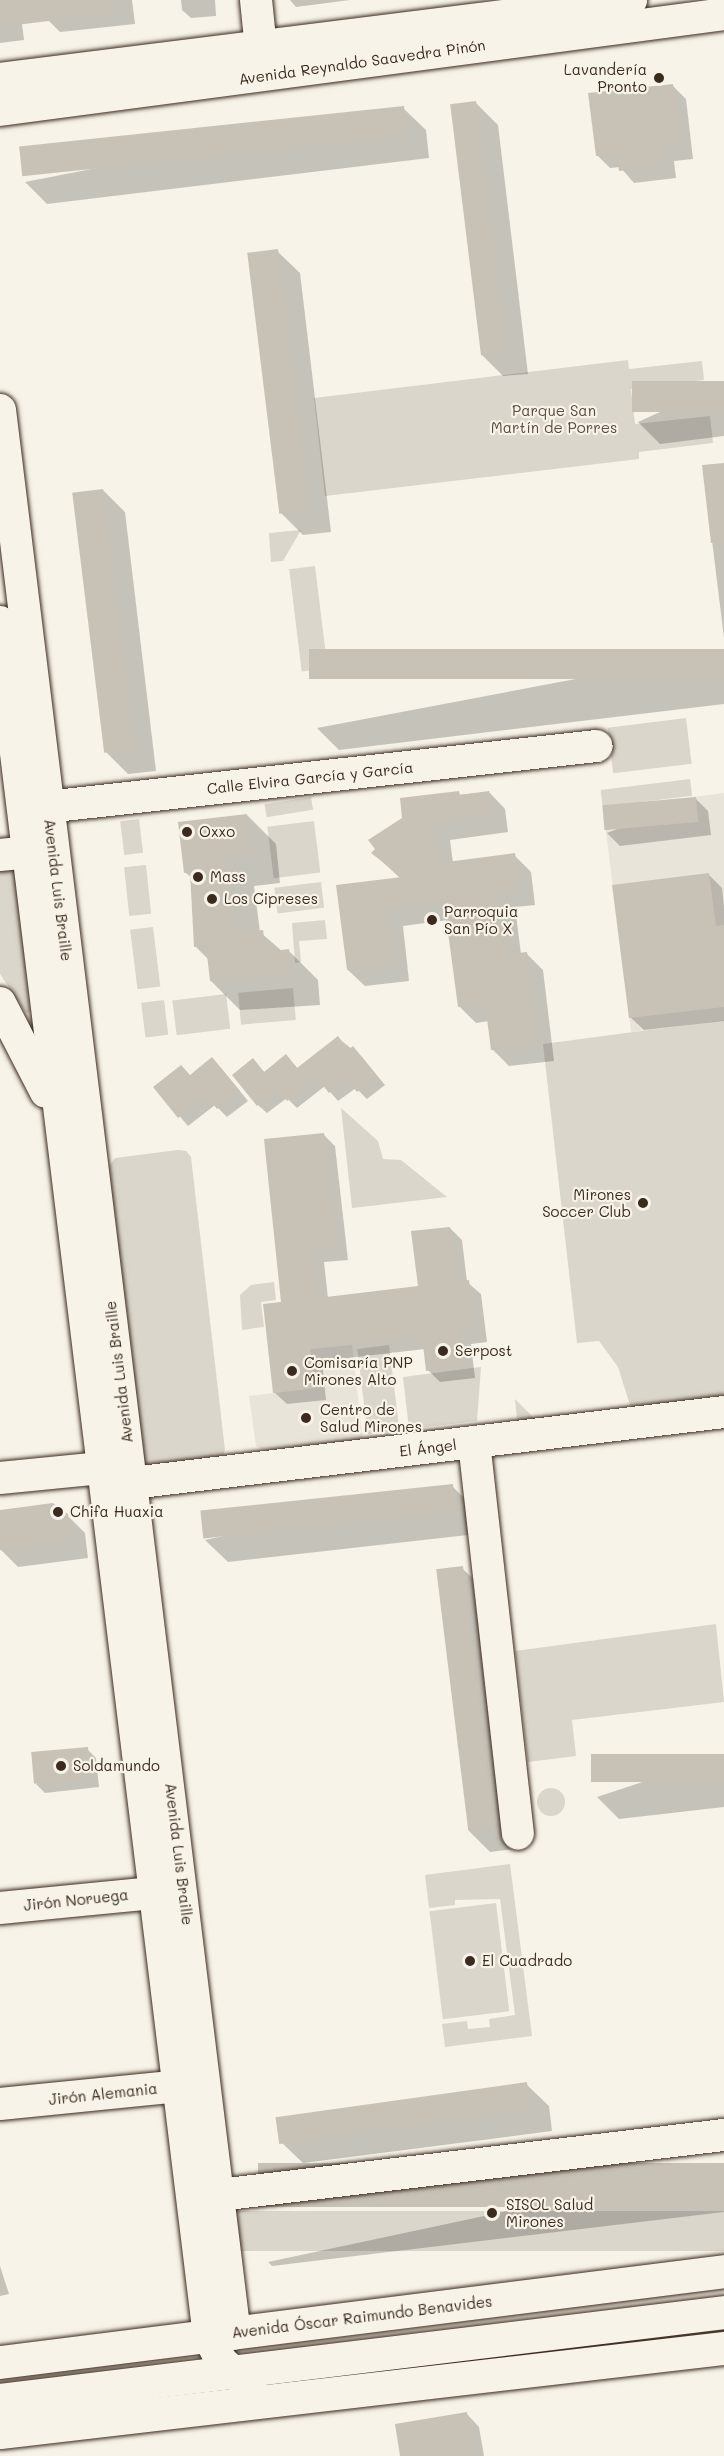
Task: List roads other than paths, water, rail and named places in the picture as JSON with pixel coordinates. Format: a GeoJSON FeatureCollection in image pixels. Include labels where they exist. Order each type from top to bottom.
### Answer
{"type":"FeatureCollection","features":[{"type":"Feature","properties":{"kind":"main road","name":"Avenida Óscar Raimundo Benavides"},"geometry":{"type":"LineString","coordinates":[[0,2362],[724,2271]]}},
{"type":"Feature","properties":{"kind":"main road"},"geometry":{"type":"LineString","coordinates":[[0,2400],[724,2312]]}},
{"type":"Feature","properties":{"kind":"main road"},"geometry":{"type":"LineString","coordinates":[[0,2432],[724,2348]]}},
{"type":"Feature","properties":{"kind":"street"},"geometry":{"type":"LineString","coordinates":[[256,0],[261,48]]}},
{"type":"Feature","properties":{"kind":"street","name":"Avenida Reynaldo Saavedra Pinón"},"geometry":{"type":"LineString","coordinates":[[0,80],[631,0]]}},
{"type":"Feature","properties":{"kind":"street","name":"Avenida Reynaldo Saavedra Pinón"},"geometry":{"type":"LineString","coordinates":[[0,110],[724,14]]}},
{"type":"Feature","properties":{"kind":"street","name":"Avenida Luis Braille"},"geometry":{"type":"LineString","coordinates":[[0,410],[36,808],[27,852],[59,1130],[153,1893],[192,2085],[219,2195],[222,2335]]}},
{"type":"Feature","properties":{"kind":"street","name":"Avenida Luis Braille"},"geometry":{"type":"LineString","coordinates":[[0,622],[36,808]]}},
{"type":"Feature","properties":{"kind":"street","name":"Calle Elvira García y García"},"geometry":{"type":"LineString","coordinates":[[36,808],[597,746]]}},
{"type":"Feature","properties":{"kind":"street","name":"Avenida Luis Braille"},"geometry":{"type":"LineString","coordinates":[[27,852],[132,1483],[192,2085],[222,2335],[231,2372],[262,2392],[284,2398]]}},
{"type":"Feature","properties":{"kind":"street"},"geometry":{"type":"LineString","coordinates":[[0,1003],[40,1076],[59,1130]]}},
{"type":"Feature","properties":{"kind":"street","name":"El Ángel"},"geometry":{"type":"LineString","coordinates":[[132,1483],[724,1412]]}},
{"type":"Feature","properties":{"kind":"street"},"geometry":{"type":"LineString","coordinates":[[474,1442],[518,1834]]}},
{"type":"Feature","properties":{"kind":"street"},"geometry":{"type":"LineString","coordinates":[[0,1478],[102,1468],[132,1483]]}},
{"type":"Feature","properties":{"kind":"street","name":"Jirón Noruega"},"geometry":{"type":"LineString","coordinates":[[0,1908],[153,1893]]}},
{"type":"Feature","properties":{"kind":"street","name":"Jirón Alemania"},"geometry":{"type":"LineString","coordinates":[[0,2104],[192,2085]]}},
{"type":"Feature","properties":{"kind":"street"},"geometry":{"type":"LineString","coordinates":[[219,2195],[724,2135]]}},
{"type":"Feature","properties":{"kind":"place","name":"Lavandería Pronto"},"geometry":{"type":"Point","coordinates":[659,78]}},
{"type":"Feature","properties":{"kind":"place","name":"Oxxo"},"geometry":{"type":"Point","coordinates":[187,832]}},
{"type":"Feature","properties":{"kind":"place","name":"Mass"},"geometry":{"type":"Point","coordinates":[198,877]}},
{"type":"Feature","properties":{"kind":"place","name":"Los Cipreses"},"geometry":{"type":"Point","coordinates":[212,899]}},
{"type":"Feature","properties":{"kind":"place","name":"Parroquia San Pío X"},"geometry":{"type":"Point","coordinates":[432,920]}},
{"type":"Feature","properties":{"kind":"place","name":"Mirones Soccer Club"},"geometry":{"type":"Point","coordinates":[643,1203]}},
{"type":"Feature","properties":{"kind":"place","name":"Serpost"},"geometry":{"type":"Point","coordinates":[443,1351]}},
{"type":"Feature","properties":{"kind":"place","name":"Comisaría PNP Mirones Alto"},"geometry":{"type":"Point","coordinates":[292,1371]}},
{"type":"Feature","properties":{"kind":"place","name":"Centro de Salud Mirones"},"geometry":{"type":"Point","coordinates":[306,1418]}},
{"type":"Feature","properties":{"kind":"place","name":"Chifa Huaxia"},"geometry":{"type":"Point","coordinates":[58,1512]}},
{"type":"Feature","properties":{"kind":"place","name":"Soldamundo"},"geometry":{"type":"Point","coordinates":[61,1766]}},
{"type":"Feature","properties":{"kind":"place","name":"El Cuadrado"},"geometry":{"type":"Point","coordinates":[470,1961]}},
{"type":"Feature","properties":{"kind":"place","name":"SISOL Salud Mirones"},"geometry":{"type":"Point","coordinates":[492,2213]}},
{"type":"Feature","properties":{"kind":"park label","name":"Parque San Martín de Porres"},"geometry":{"type":"Point","coordinates":[554,418]}}]}
